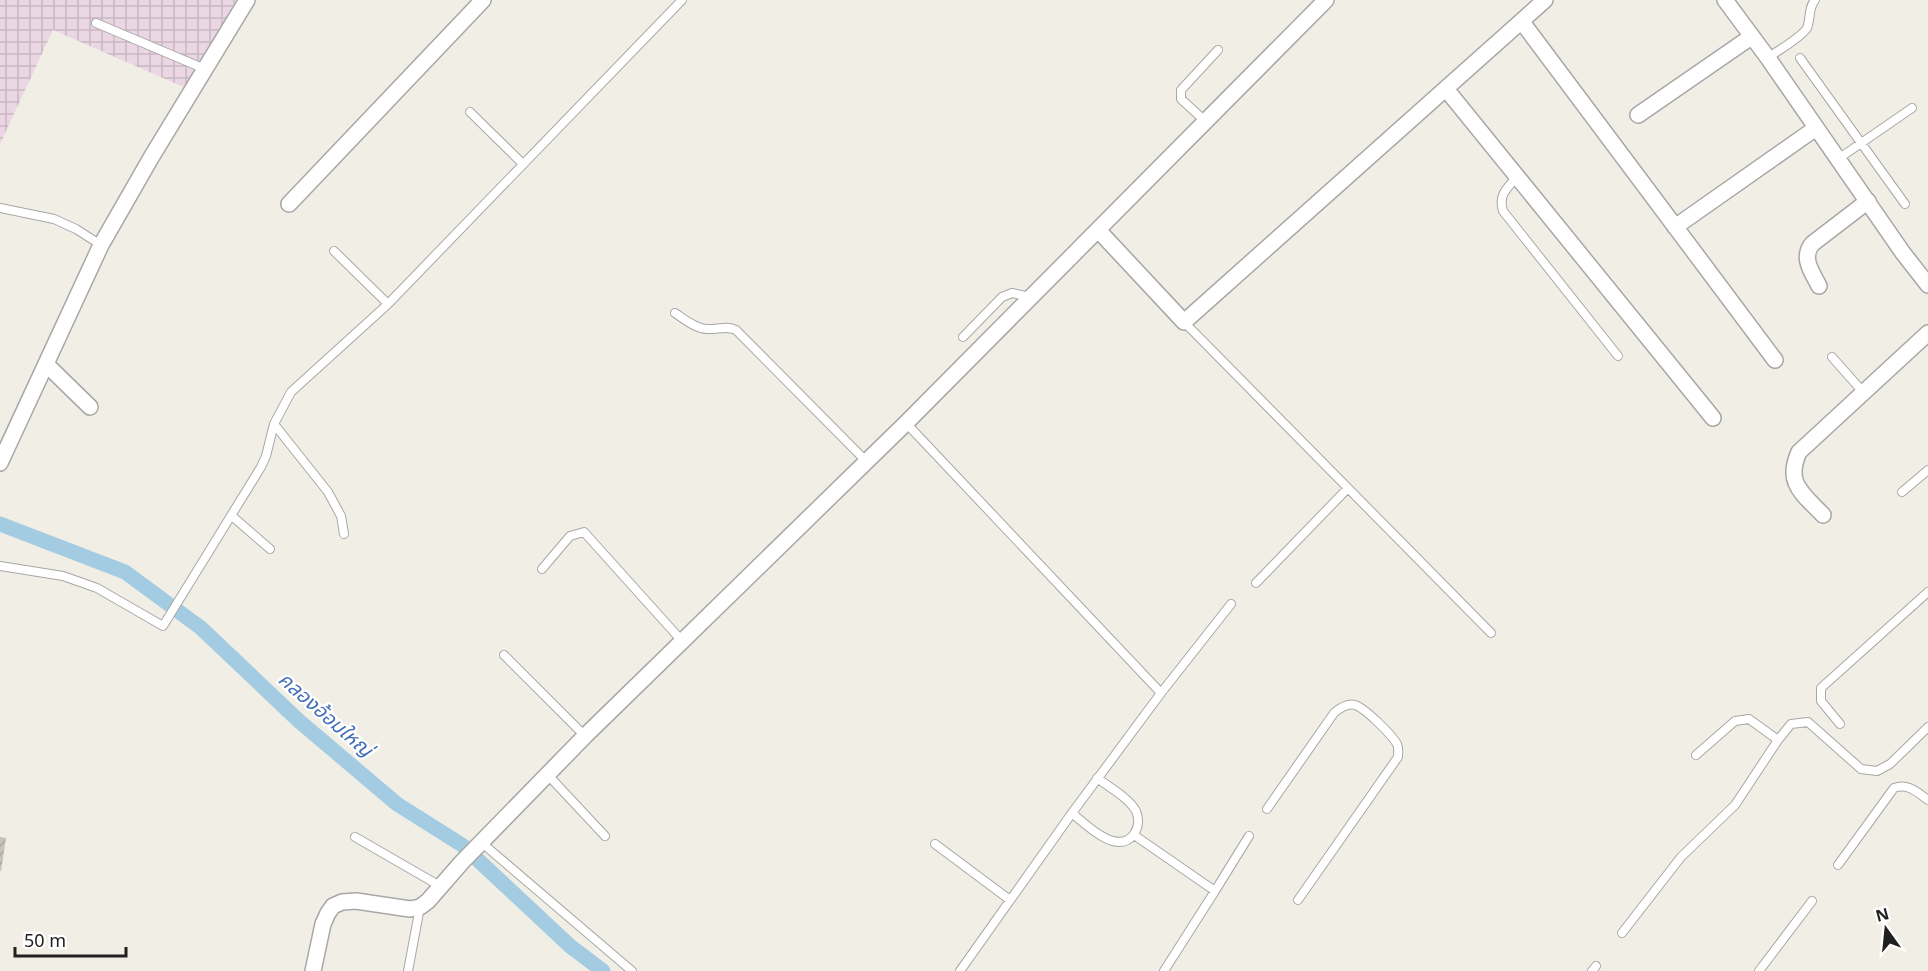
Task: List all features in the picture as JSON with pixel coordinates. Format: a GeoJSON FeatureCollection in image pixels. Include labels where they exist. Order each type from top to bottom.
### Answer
{"type":"FeatureCollection","features":[{"type":"Feature","properties":{"kind":"street"},"geometry":{"type":"LineString","coordinates":[[0,463],[101,245],[247,0]]}},
{"type":"Feature","properties":{"kind":"street"},"geometry":{"type":"LineString","coordinates":[[289,204],[483,0]]}},
{"type":"Feature","properties":{"kind":"street"},"geometry":{"type":"LineString","coordinates":[[313,971],[323,924],[333,906],[342,902],[356,901],[410,909],[428,902],[462,862],[585,736],[906,423],[1326,0]]}},
{"type":"Feature","properties":{"kind":"street"},"geometry":{"type":"LineString","coordinates":[[1099,231],[1184,322],[1545,0]]}},
{"type":"Feature","properties":{"kind":"street"},"geometry":{"type":"LineString","coordinates":[[1725,0],[1928,285]]}},
{"type":"Feature","properties":{"kind":"street"},"geometry":{"type":"LineString","coordinates":[[1522,22],[1775,360]]}},
{"type":"Feature","properties":{"kind":"street"},"geometry":{"type":"LineString","coordinates":[[1638,116],[1751,37]]}},
{"type":"Feature","properties":{"kind":"street"},"geometry":{"type":"LineString","coordinates":[[1446,89],[1713,418]]}},
{"type":"Feature","properties":{"kind":"street"},"geometry":{"type":"LineString","coordinates":[[1676,227],[1816,128]]}},
{"type":"Feature","properties":{"kind":"street"},"geometry":{"type":"LineString","coordinates":[[1819,286],[1806,260],[1807,250],[1868,201]]}},
{"type":"Feature","properties":{"kind":"street"},"geometry":{"type":"LineString","coordinates":[[1823,515],[1797,487],[1793,476],[1793,465],[1799,452],[1928,333]]}},
{"type":"Feature","properties":{"kind":"street"},"geometry":{"type":"LineString","coordinates":[[46,364],[90,407]]}},
{"type":"Feature","properties":{"kind":"lane"},"geometry":{"type":"LineString","coordinates":[[0,566],[63,576],[97,588],[163,626],[232,516],[266,456],[274,424],[291,392],[388,304],[682,0]]}},
{"type":"Feature","properties":{"kind":"lane"},"geometry":{"type":"LineString","coordinates":[[1768,58],[1805,31],[1811,4],[1815,0]]}},
{"type":"Feature","properties":{"kind":"lane"},"geometry":{"type":"LineString","coordinates":[[96,23],[206,69]]}},
{"type":"Feature","properties":{"kind":"lane"},"geometry":{"type":"LineString","coordinates":[[1205,121],[1181,99],[1181,90],[1218,50]]}},
{"type":"Feature","properties":{"kind":"lane"},"geometry":{"type":"LineString","coordinates":[[1800,58],[1905,204]]}},
{"type":"Feature","properties":{"kind":"lane"},"geometry":{"type":"LineString","coordinates":[[1838,159],[1912,108]]}},
{"type":"Feature","properties":{"kind":"lane"},"geometry":{"type":"LineString","coordinates":[[470,112],[523,164]]}},
{"type":"Feature","properties":{"kind":"lane"},"geometry":{"type":"LineString","coordinates":[[1517,177],[1502,193],[1500,202],[1503,211],[1618,356]]}},
{"type":"Feature","properties":{"kind":"lane"},"geometry":{"type":"LineString","coordinates":[[0,208],[54,219],[76,229],[101,245]]}},
{"type":"Feature","properties":{"kind":"lane"},"geometry":{"type":"LineString","coordinates":[[334,251],[388,304]]}},
{"type":"Feature","properties":{"kind":"lane"},"geometry":{"type":"LineString","coordinates":[[963,337],[1002,297],[1012,293],[1032,297]]}},
{"type":"Feature","properties":{"kind":"lane"},"geometry":{"type":"LineString","coordinates":[[675,313],[707,330],[730,327],[736,330],[866,461]]}},
{"type":"Feature","properties":{"kind":"lane"},"geometry":{"type":"LineString","coordinates":[[1184,322],[1491,633]]}},
{"type":"Feature","properties":{"kind":"lane"},"geometry":{"type":"LineString","coordinates":[[1832,357],[1863,392]]}},
{"type":"Feature","properties":{"kind":"lane"},"geometry":{"type":"LineString","coordinates":[[906,423],[1161,693]]}},
{"type":"Feature","properties":{"kind":"lane"},"geometry":{"type":"LineString","coordinates":[[274,424],[328,492],[341,516],[344,534]]}},
{"type":"Feature","properties":{"kind":"lane"},"geometry":{"type":"LineString","coordinates":[[1902,492],[1928,470]]}},
{"type":"Feature","properties":{"kind":"lane"},"geometry":{"type":"LineString","coordinates":[[1256,583],[1348,488]]}},
{"type":"Feature","properties":{"kind":"lane"},"geometry":{"type":"LineString","coordinates":[[232,516],[270,549]]}},
{"type":"Feature","properties":{"kind":"lane"},"geometry":{"type":"LineString","coordinates":[[542,570],[570,536],[584,532],[682,641]]}},
{"type":"Feature","properties":{"kind":"lane"},"geometry":{"type":"LineString","coordinates":[[1840,724],[1821,701],[1821,688],[1928,592]]}},
{"type":"Feature","properties":{"kind":"lane"},"geometry":{"type":"LineString","coordinates":[[960,971],[1097,778],[1231,604]]}},
{"type":"Feature","properties":{"kind":"lane"},"geometry":{"type":"LineString","coordinates":[[504,655],[585,736]]}},
{"type":"Feature","properties":{"kind":"lane"},"geometry":{"type":"LineString","coordinates":[[1267,809],[1334,713],[1342,706],[1354,704],[1364,710],[1396,743],[1399,750],[1398,758],[1298,900]]}},
{"type":"Feature","properties":{"kind":"lane"},"geometry":{"type":"LineString","coordinates":[[1696,755],[1735,721],[1749,720],[1778,740]]}},
{"type":"Feature","properties":{"kind":"lane"},"geometry":{"type":"LineString","coordinates":[[1622,933],[1681,856],[1735,805],[1791,724],[1809,722],[1861,769],[1877,771],[1890,764],[1928,727]]}},
{"type":"Feature","properties":{"kind":"lane"},"geometry":{"type":"LineString","coordinates":[[548,774],[605,836]]}},
{"type":"Feature","properties":{"kind":"lane"},"geometry":{"type":"LineString","coordinates":[[1072,813],[1103,838],[1113,842],[1125,840],[1134,835],[1138,824],[1136,812],[1131,804],[1097,778]]}},
{"type":"Feature","properties":{"kind":"lane"},"geometry":{"type":"LineString","coordinates":[[1838,865],[1894,788],[1902,785],[1908,787],[1928,800]]}},
{"type":"Feature","properties":{"kind":"lane"},"geometry":{"type":"LineString","coordinates":[[1134,835],[1215,891]]}},
{"type":"Feature","properties":{"kind":"lane"},"geometry":{"type":"LineString","coordinates":[[1164,971],[1248,836]]}},
{"type":"Feature","properties":{"kind":"lane"},"geometry":{"type":"LineString","coordinates":[[355,837],[440,886]]}},
{"type":"Feature","properties":{"kind":"lane"},"geometry":{"type":"LineString","coordinates":[[935,844],[1010,900]]}},
{"type":"Feature","properties":{"kind":"lane"},"geometry":{"type":"LineString","coordinates":[[480,845],[632,971]]}},
{"type":"Feature","properties":{"kind":"lane"},"geometry":{"type":"LineString","coordinates":[[1759,971],[1812,901]]}},
{"type":"Feature","properties":{"kind":"lane"},"geometry":{"type":"LineString","coordinates":[[408,971],[420,907]]}},
{"type":"Feature","properties":{"kind":"shaded area"},"geometry":{"type":"Polygon","coordinates":[[[0,0],[236,0],[188,89],[53,30],[0,144],[0,0]]]}},
{"type":"Feature","properties":{"kind":"building"},"geometry":{"type":"Polygon","coordinates":[[[0,837],[6,838],[1,871],[0,871],[0,837]]]}},
{"type":"Feature","properties":{"kind":"waterway","name":"คลองอ้อมใหญ่"},"geometry":{"type":"LineString","coordinates":[[0,524],[125,572],[201,628],[299,721],[397,804],[462,845],[570,946],[603,971]]}}]}
